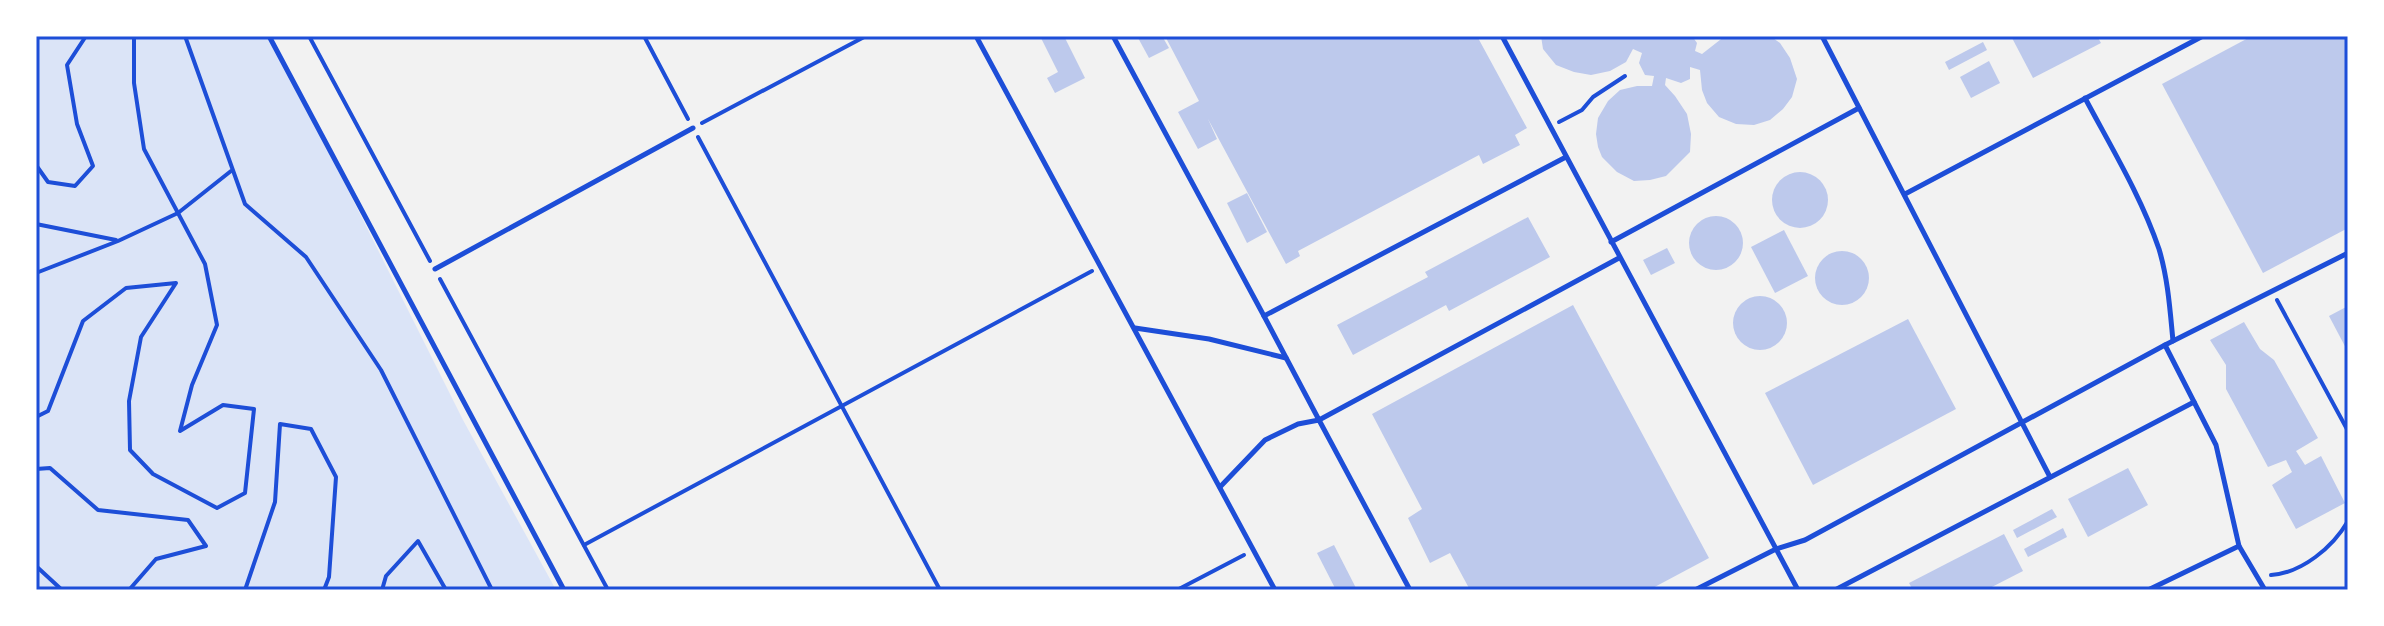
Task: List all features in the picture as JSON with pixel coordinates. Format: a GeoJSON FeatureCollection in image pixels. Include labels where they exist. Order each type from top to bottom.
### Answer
{"type":"FeatureCollection","features":[{"type":"Feature","properties":{"kind":"lane"},"geometry":{"type":"LineString","coordinates":[[269,36],[564,590]]}},
{"type":"Feature","properties":{"kind":"lane"},"geometry":{"type":"LineString","coordinates":[[976,36],[1275,590]]}},
{"type":"Feature","properties":{"kind":"lane"},"geometry":{"type":"LineString","coordinates":[[1113,36],[1410,590]]}},
{"type":"Feature","properties":{"kind":"lane"},"geometry":{"type":"LineString","coordinates":[[1502,36],[1798,590]]}},
{"type":"Feature","properties":{"kind":"lane"},"geometry":{"type":"LineString","coordinates":[[1822,36],[2050,477]]}},
{"type":"Feature","properties":{"kind":"lane"},"geometry":{"type":"LineString","coordinates":[[1905,194],[2203,36]]}},
{"type":"Feature","properties":{"kind":"lane"},"geometry":{"type":"LineString","coordinates":[[2085,98],[2139,201],[2159,249],[2168,283],[2173,341]]}},
{"type":"Feature","properties":{"kind":"lane"},"geometry":{"type":"LineString","coordinates":[[1611,242],[1859,108]]}},
{"type":"Feature","properties":{"kind":"lane"},"geometry":{"type":"LineString","coordinates":[[435,269],[693,128]]}},
{"type":"Feature","properties":{"kind":"lane"},"geometry":{"type":"LineString","coordinates":[[1264,316],[1566,157]]}},
{"type":"Feature","properties":{"kind":"lane"},"geometry":{"type":"LineString","coordinates":[[1695,590],[1776,549],[1805,540],[2165,345],[2348,253]]}},
{"type":"Feature","properties":{"kind":"lane"},"geometry":{"type":"LineString","coordinates":[[1220,487],[1265,440],[1298,424],[1319,420],[1619,258]]}},
{"type":"Feature","properties":{"kind":"lane"},"geometry":{"type":"LineString","coordinates":[[1134,327],[1209,339],[1286,358]]}},
{"type":"Feature","properties":{"kind":"lane"},"geometry":{"type":"LineString","coordinates":[[2165,345],[2216,445],[2239,546],[2265,590]]}},
{"type":"Feature","properties":{"kind":"lane"},"geometry":{"type":"LineString","coordinates":[[1835,590],[2194,402]]}},
{"type":"Feature","properties":{"kind":"lane"},"geometry":{"type":"LineString","coordinates":[[2148,590],[2239,546]]}},
{"type":"Feature","properties":{"kind":"path"},"geometry":{"type":"LineString","coordinates":[[36,165],[48,182],[75,186],[93,166],[77,124],[67,65],[86,36]]}},
{"type":"Feature","properties":{"kind":"path"},"geometry":{"type":"LineString","coordinates":[[36,417],[48,411],[83,321],[126,288],[176,283],[141,337],[129,401],[130,450],[153,474],[217,508],[245,493],[254,409],[223,405],[180,431],[192,385],[217,325],[205,264],[144,149],[134,83],[134,36]]}},
{"type":"Feature","properties":{"kind":"path"},"geometry":{"type":"LineString","coordinates":[[185,36],[245,204],[306,257],[381,370],[492,590]]}},
{"type":"Feature","properties":{"kind":"path"},"geometry":{"type":"LineString","coordinates":[[309,36],[608,590]]}},
{"type":"Feature","properties":{"kind":"path"},"geometry":{"type":"LineString","coordinates":[[644,36],[940,590]]}},
{"type":"Feature","properties":{"kind":"path"},"geometry":{"type":"LineString","coordinates":[[693,128],[866,36]]}},
{"type":"Feature","properties":{"kind":"path"},"geometry":{"type":"LineString","coordinates":[[1549,126],[1582,110],[1593,97],[1625,76]]}},
{"type":"Feature","properties":{"kind":"path"},"geometry":{"type":"LineString","coordinates":[[36,273],[118,241],[178,213],[231,171]]}},
{"type":"Feature","properties":{"kind":"path"},"geometry":{"type":"LineString","coordinates":[[36,224],[118,241]]}},
{"type":"Feature","properties":{"kind":"path"},"geometry":{"type":"LineString","coordinates":[[584,545],[1101,266]]}},
{"type":"Feature","properties":{"kind":"path"},"geometry":{"type":"LineString","coordinates":[[2273,291],[2348,431]]}},
{"type":"Feature","properties":{"kind":"path"},"geometry":{"type":"LineString","coordinates":[[245,590],[275,502],[280,424],[311,429],[336,477],[329,577],[324,590]]}},
{"type":"Feature","properties":{"kind":"path"},"geometry":{"type":"LineString","coordinates":[[36,469],[50,468],[98,510],[188,520],[206,546],[156,559],[129,590]]}},
{"type":"Feature","properties":{"kind":"path"},"geometry":{"type":"LineString","coordinates":[[2257,577],[2282,574],[2316,557],[2342,532],[2348,521]]}},
{"type":"Feature","properties":{"kind":"path"},"geometry":{"type":"LineString","coordinates":[[382,590],[386,576],[418,541],[446,590]]}},
{"type":"Feature","properties":{"kind":"path"},"geometry":{"type":"LineString","coordinates":[[1177,590],[1253,550]]}},
{"type":"Feature","properties":{"kind":"path"},"geometry":{"type":"LineString","coordinates":[[36,566],[62,590]]}},
{"type":"Feature","properties":{"kind":"shaded area"},"geometry":{"type":"Polygon","coordinates":[[[36,36],[271,36],[463,420],[556,590],[36,590],[36,36]]]}},
{"type":"Feature","properties":{"kind":"building"},"geometry":{"type":"Polygon","coordinates":[[[1064,36],[1085,78],[1055,93],[1047,78],[1058,72],[1041,38],[1064,36]]]}},
{"type":"Feature","properties":{"kind":"building"},"geometry":{"type":"Polygon","coordinates":[[[1137,36],[1162,36],[1169,48],[1149,58],[1137,36]]]}},
{"type":"Feature","properties":{"kind":"building"},"geometry":{"type":"Polygon","coordinates":[[[1165,36],[1477,36],[1527,128],[1515,135],[1520,145],[1483,164],[1479,155],[1298,251],[1300,256],[1286,264],[1208,119],[1217,139],[1198,149],[1178,112],[1199,101],[1165,36]]]}},
{"type":"Feature","properties":{"kind":"building"},"geometry":{"type":"Polygon","coordinates":[[[1541,36],[1692,36],[1697,43],[1695,51],[1702,54],[1725,36],[1770,36],[1780,43],[1790,58],[1797,79],[1792,97],[1783,109],[1770,120],[1754,125],[1736,124],[1719,117],[1707,103],[1700,70],[1690,67],[1690,79],[1681,83],[1666,78],[1665,85],[1687,114],[1691,134],[1690,152],[1666,176],[1634,181],[1617,172],[1602,157],[1596,134],[1598,118],[1608,101],[1620,90],[1652,86],[1654,76],[1645,75],[1639,63],[1642,53],[1633,49],[1626,62],[1610,71],[1591,75],[1556,65],[1543,49],[1541,36]]]}},
{"type":"Feature","properties":{"kind":"building"},"geometry":{"type":"Polygon","coordinates":[[[2011,36],[2097,36],[2101,43],[2033,78],[2011,36]]]}},
{"type":"Feature","properties":{"kind":"building"},"geometry":{"type":"Polygon","coordinates":[[[2252,36],[2348,36],[2348,228],[2263,273],[2162,84],[2252,36]]]}},
{"type":"Feature","properties":{"kind":"building"},"geometry":{"type":"Polygon","coordinates":[[[1983,42],[1987,50],[1949,70],[1945,62],[1983,42]]]}},
{"type":"Feature","properties":{"kind":"building"},"geometry":{"type":"Polygon","coordinates":[[[1989,61],[2000,83],[1971,98],[1960,77],[1989,61]]]}},
{"type":"Feature","properties":{"kind":"building"},"geometry":{"type":"Polygon","coordinates":[[[1800,172],[1820,180],[1828,200],[1820,220],[1800,228],[1780,220],[1772,200],[1780,180],[1800,172]]]}},
{"type":"Feature","properties":{"kind":"building"},"geometry":{"type":"Polygon","coordinates":[[[1247,193],[1267,232],[1247,243],[1227,203],[1247,193]]]}},
{"type":"Feature","properties":{"kind":"building"},"geometry":{"type":"Polygon","coordinates":[[[1716,216],[1735,224],[1743,243],[1735,262],[1716,270],[1697,262],[1689,243],[1697,224],[1716,216]]]}},
{"type":"Feature","properties":{"kind":"building"},"geometry":{"type":"Polygon","coordinates":[[[1528,217],[1550,257],[1449,311],[1446,305],[1353,355],[1337,325],[1428,277],[1425,272],[1528,217]]]}},
{"type":"Feature","properties":{"kind":"building"},"geometry":{"type":"Polygon","coordinates":[[[1784,230],[1808,276],[1775,293],[1751,247],[1784,230]]]}},
{"type":"Feature","properties":{"kind":"building"},"geometry":{"type":"Polygon","coordinates":[[[1667,248],[1675,263],[1651,275],[1643,260],[1667,248]]]}},
{"type":"Feature","properties":{"kind":"building"},"geometry":{"type":"Polygon","coordinates":[[[1842,251],[1861,259],[1869,278],[1861,297],[1842,305],[1823,297],[1815,278],[1823,259],[1842,251]]]}},
{"type":"Feature","properties":{"kind":"building"},"geometry":{"type":"Polygon","coordinates":[[[1760,296],[1779,304],[1787,323],[1779,342],[1760,350],[1741,342],[1733,323],[1741,304],[1760,296]]]}},
{"type":"Feature","properties":{"kind":"building"},"geometry":{"type":"Polygon","coordinates":[[[1573,305],[1709,558],[1649,590],[1470,590],[1450,553],[1430,563],[1408,518],[1422,509],[1372,414],[1573,305]]]}},
{"type":"Feature","properties":{"kind":"building"},"geometry":{"type":"Polygon","coordinates":[[[2348,306],[2348,352],[2329,316],[2348,306]]]}},
{"type":"Feature","properties":{"kind":"building"},"geometry":{"type":"Polygon","coordinates":[[[1908,319],[1956,409],[1813,485],[1765,393],[1908,319]]]}},
{"type":"Feature","properties":{"kind":"building"},"geometry":{"type":"Polygon","coordinates":[[[2244,322],[2260,349],[2274,360],[2318,438],[2296,451],[2305,465],[2321,456],[2345,503],[2296,529],[2272,485],[2292,472],[2286,460],[2268,467],[2226,389],[2226,365],[2210,340],[2244,322]]]}},
{"type":"Feature","properties":{"kind":"building"},"geometry":{"type":"Polygon","coordinates":[[[2128,468],[2148,505],[2088,537],[2068,499],[2128,468]]]}},
{"type":"Feature","properties":{"kind":"building"},"geometry":{"type":"Polygon","coordinates":[[[2052,509],[2057,517],[2017,538],[2013,530],[2052,509]]]}},
{"type":"Feature","properties":{"kind":"building"},"geometry":{"type":"Polygon","coordinates":[[[2063,528],[2067,537],[2028,557],[2024,549],[2063,528]]]}},
{"type":"Feature","properties":{"kind":"building"},"geometry":{"type":"Polygon","coordinates":[[[2004,534],[2023,571],[1986,590],[1913,590],[1909,583],[2004,534]]]}},
{"type":"Feature","properties":{"kind":"building"},"geometry":{"type":"Polygon","coordinates":[[[1334,545],[1357,590],[1336,590],[1317,553],[1334,545]]]}}]}
